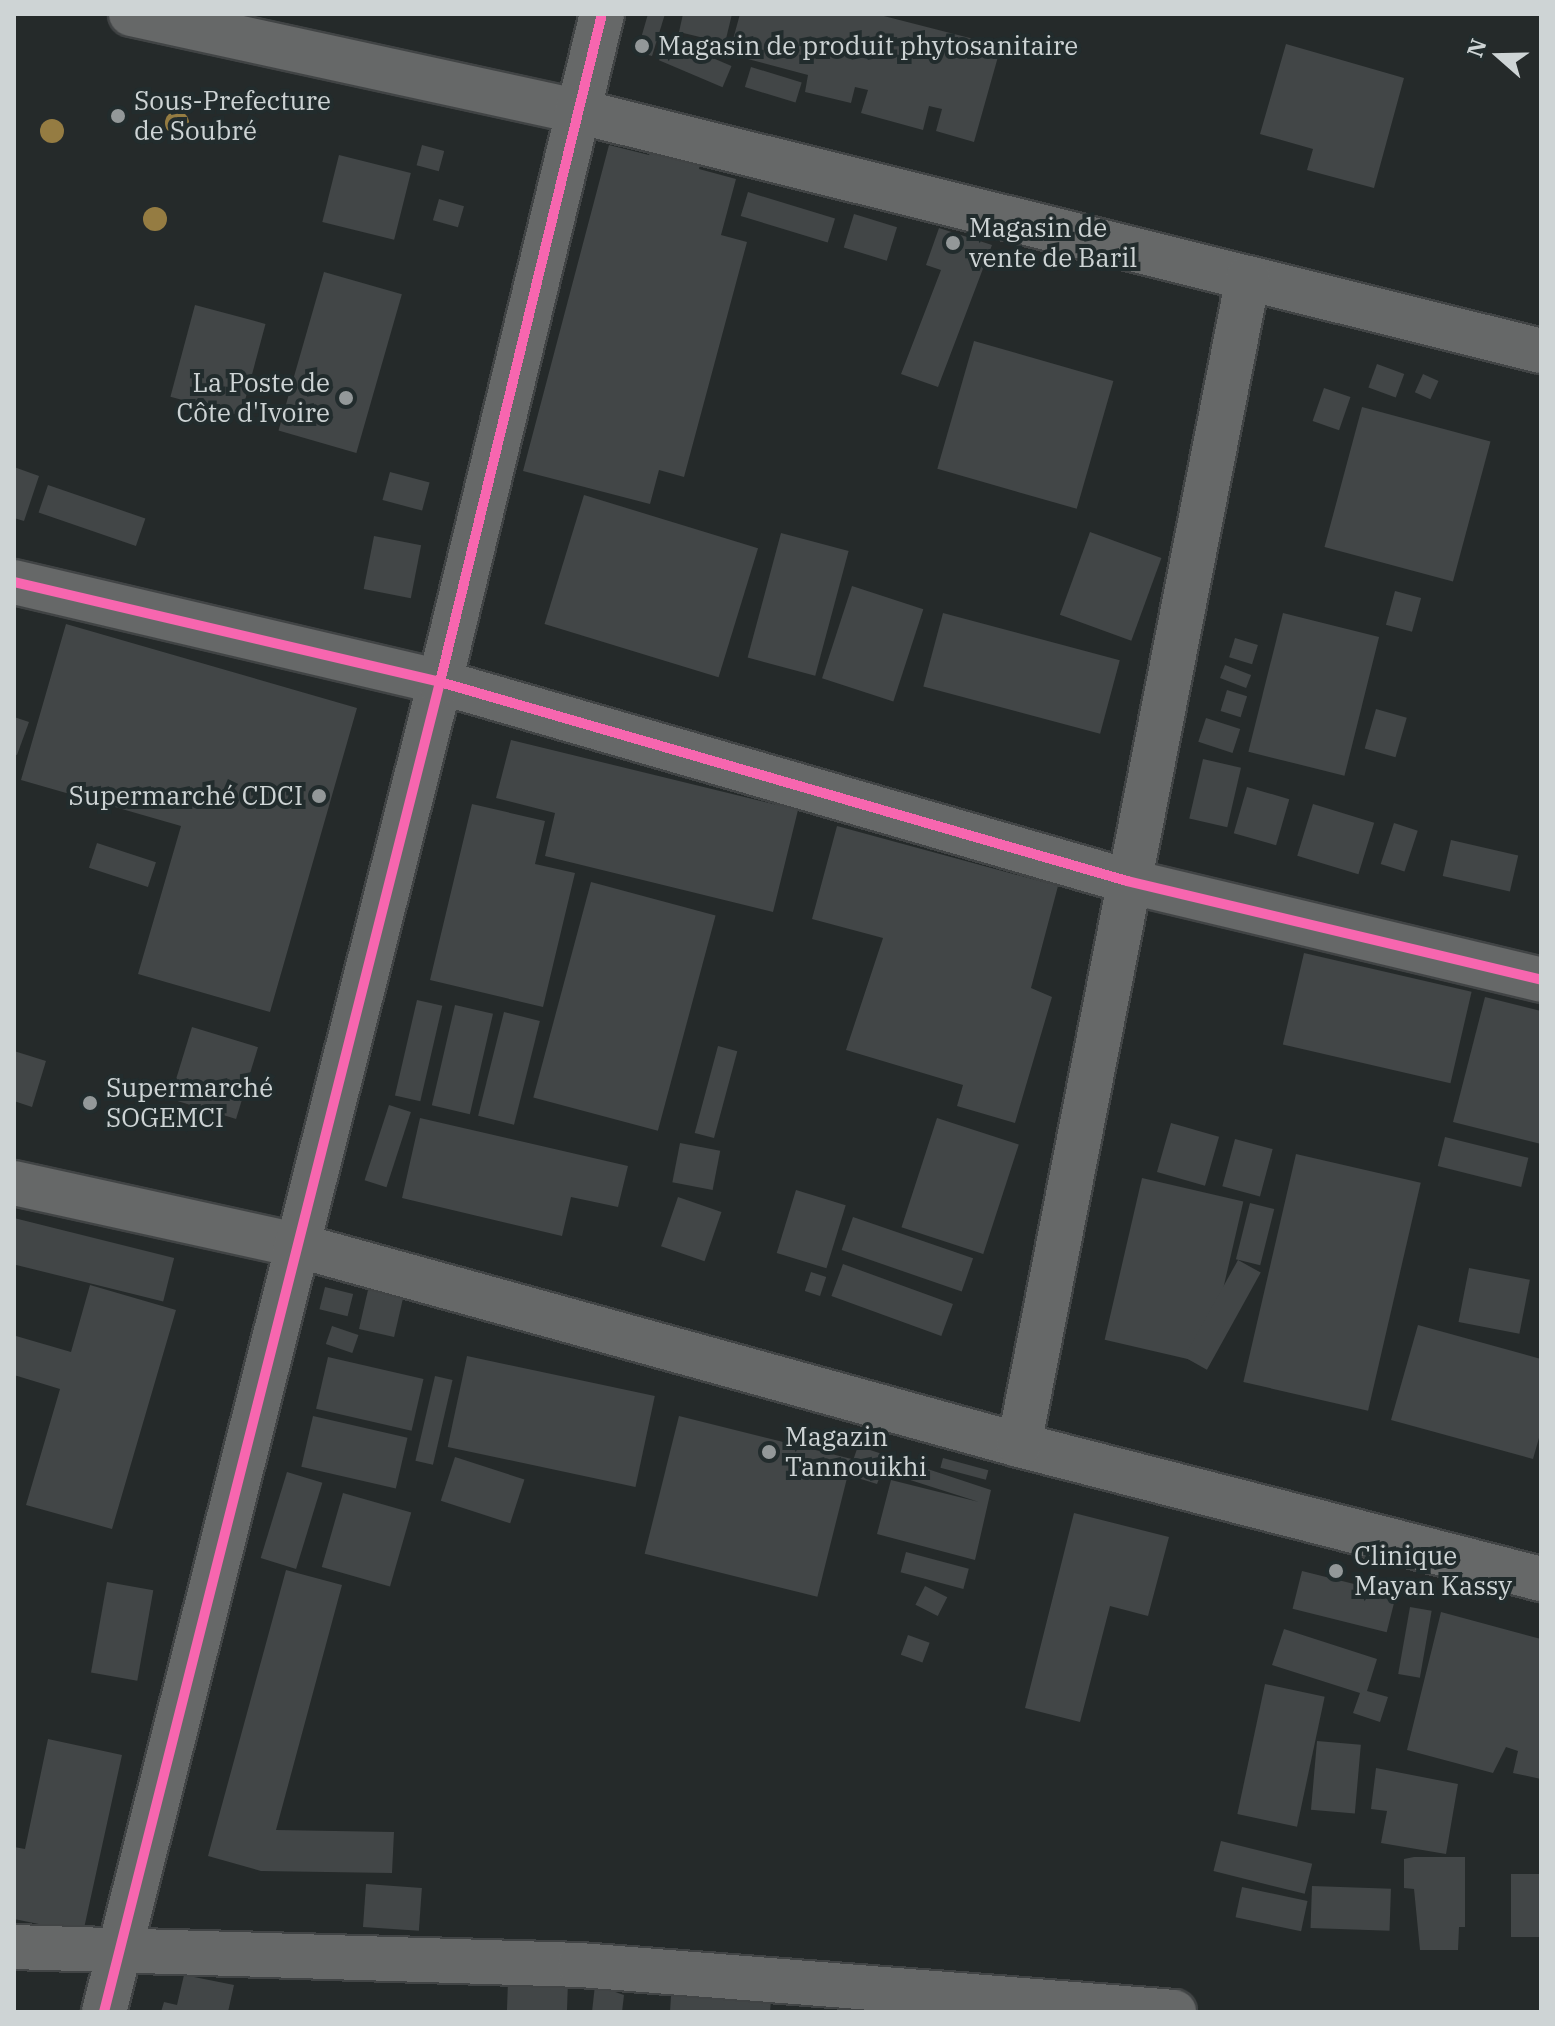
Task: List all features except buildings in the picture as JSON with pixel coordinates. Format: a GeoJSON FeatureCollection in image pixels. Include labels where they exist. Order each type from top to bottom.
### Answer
{"type":"FeatureCollection","features":[{"type":"Feature","properties":{"kind":"street"},"geometry":{"type":"LineString","coordinates":[[131,14],[577,111],[1541,351]]}},
{"type":"Feature","properties":{"kind":"street"},"geometry":{"type":"LineString","coordinates":[[104,2012],[440,682],[602,14]]}},
{"type":"Feature","properties":{"kind":"street"},"geometry":{"type":"LineString","coordinates":[[1019,1445],[1127,881],[1248,278]]}},
{"type":"Feature","properties":{"kind":"street"},"geometry":{"type":"LineString","coordinates":[[14,582],[440,682],[1127,881],[1541,980]]}},
{"type":"Feature","properties":{"kind":"street"},"geometry":{"type":"LineString","coordinates":[[14,1183],[296,1245],[1019,1445],[1541,1579]]}},
{"type":"Feature","properties":{"kind":"street"},"geometry":{"type":"LineString","coordinates":[[14,1947],[119,1953],[580,1965],[1174,2012]]}},
{"type":"Feature","properties":{"kind":"cycle path"},"geometry":{"type":"LineString","coordinates":[[104,2012],[440,682],[602,14]]}},
{"type":"Feature","properties":{"kind":"cycle path"},"geometry":{"type":"LineString","coordinates":[[14,582],[440,682],[1127,881],[1541,980]]}},
{"type":"Feature","properties":{"kind":"place","name":"Magasin de produit phytosanitaire"},"geometry":{"type":"Point","coordinates":[642,46]}},
{"type":"Feature","properties":{"kind":"place","name":"Sous-Prefecture de Soubré"},"geometry":{"type":"Point","coordinates":[118,116]}},
{"type":"Feature","properties":{"kind":"place","name":"Magasin de vente de Baril"},"geometry":{"type":"Point","coordinates":[953,243]}},
{"type":"Feature","properties":{"kind":"place","name":"La Poste de Côte d'Ivoire"},"geometry":{"type":"Point","coordinates":[346,398]}},
{"type":"Feature","properties":{"kind":"place","name":"Supermarché CDCI"},"geometry":{"type":"Point","coordinates":[319,796]}},
{"type":"Feature","properties":{"kind":"place","name":"Supermarché SOGEMCI"},"geometry":{"type":"Point","coordinates":[90,1103]}},
{"type":"Feature","properties":{"kind":"place","name":"Magazin Tannouikhi"},"geometry":{"type":"Point","coordinates":[769,1452]}},
{"type":"Feature","properties":{"kind":"place","name":"Clinique Mayan Kassy"},"geometry":{"type":"Point","coordinates":[1336,1571]}}]}
